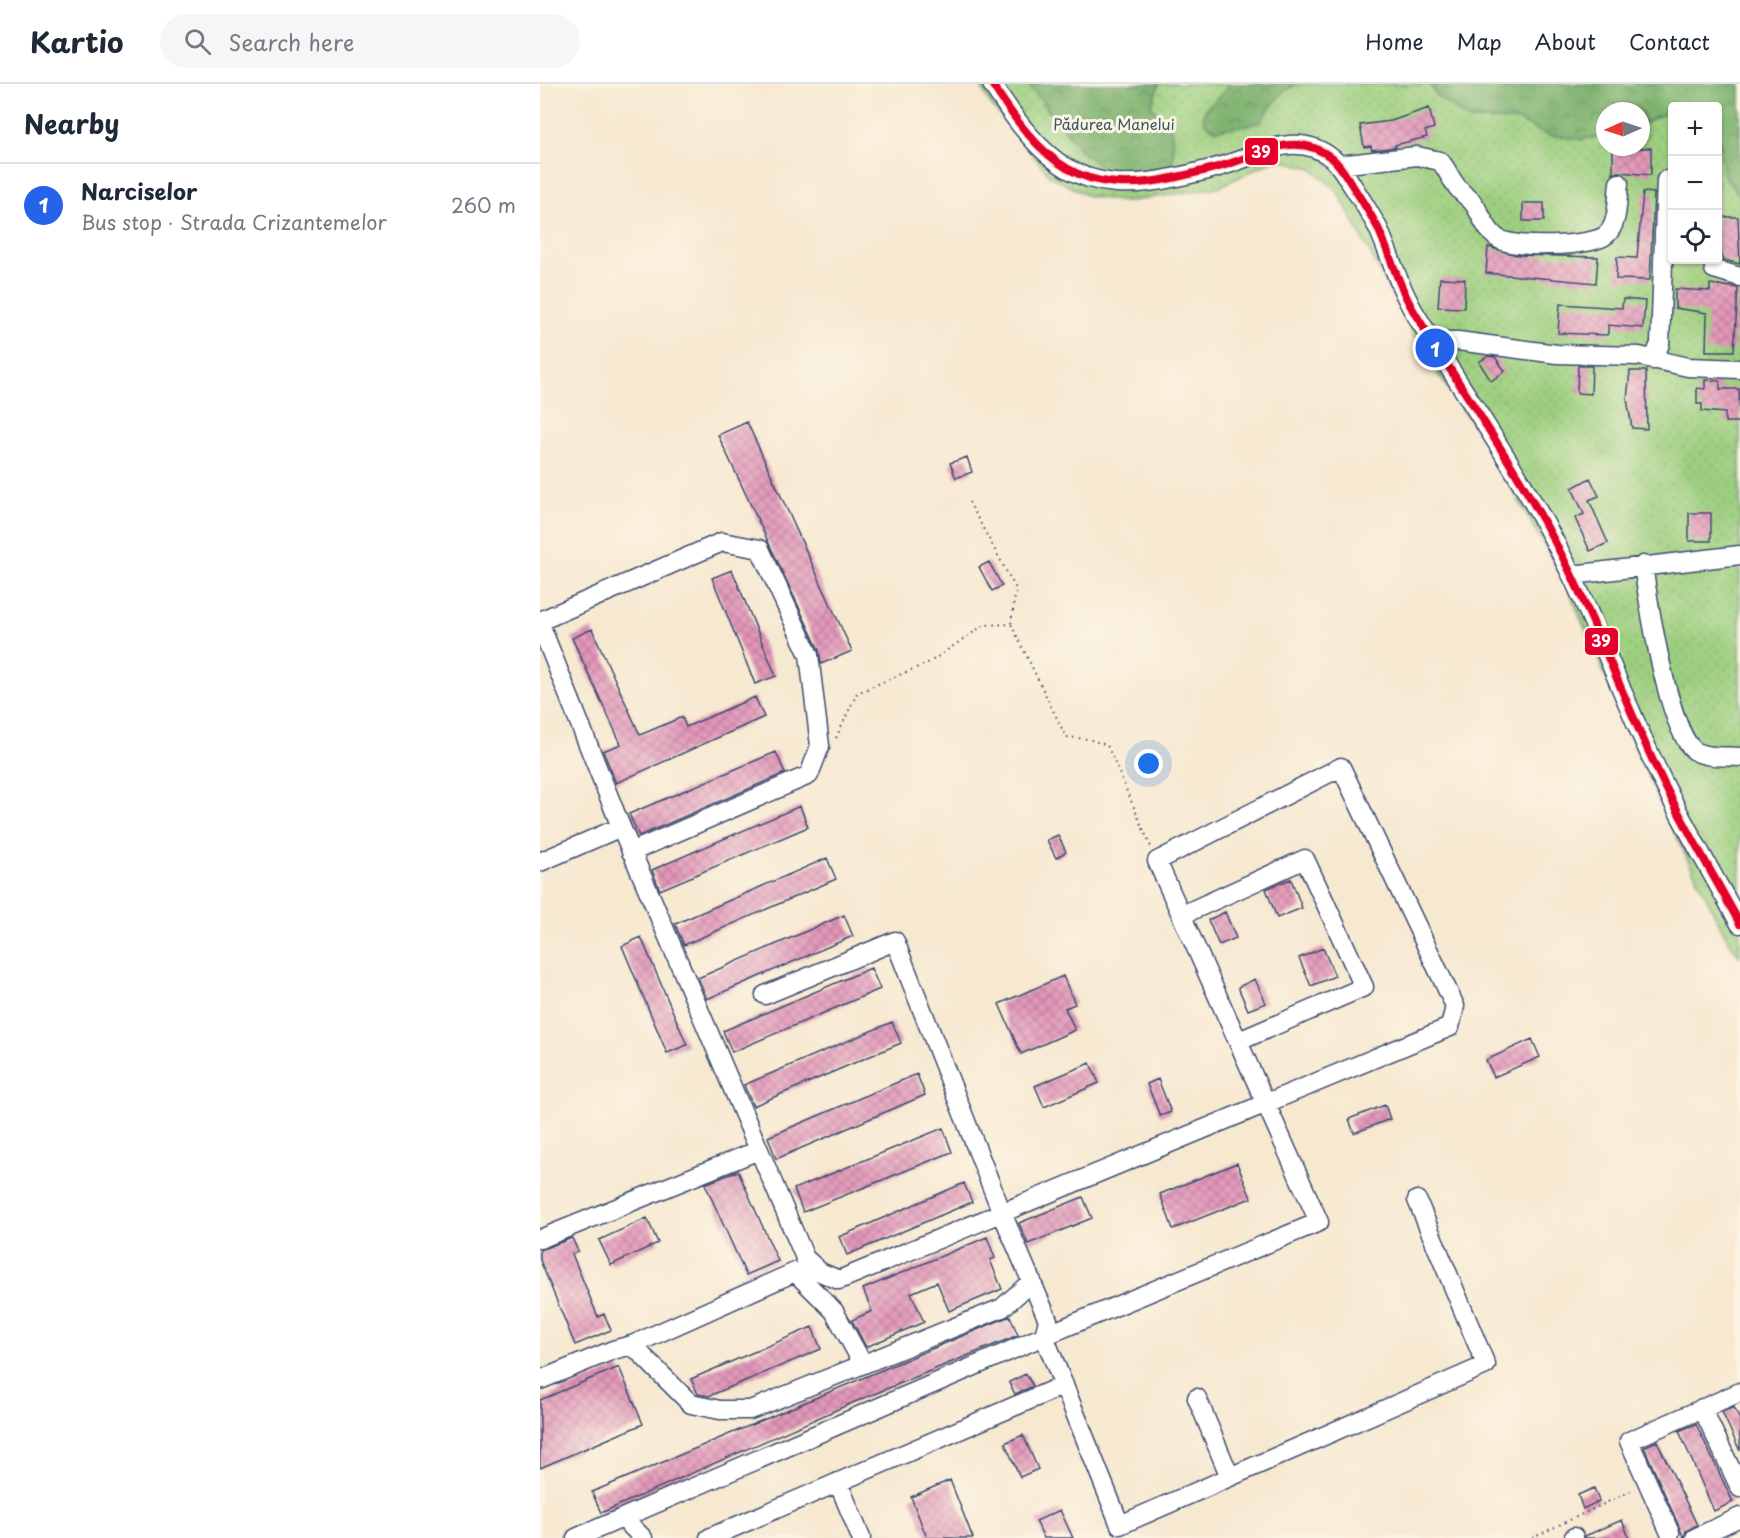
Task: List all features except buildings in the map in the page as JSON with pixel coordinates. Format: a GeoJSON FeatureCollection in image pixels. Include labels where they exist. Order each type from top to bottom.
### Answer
{"type":"FeatureCollection","features":[{"type":"Feature","properties":{"kind":"street"},"geometry":{"type":"LineString","coordinates":[[992,84],[1012,116],[1040,147],[1068,168],[1094,181],[1132,185],[1157,182],[1218,167],[1267,148],[1288,143],[1315,148],[1339,165],[1370,214],[1403,292],[1488,426],[1572,575],[1667,790],[1740,924]]}},
{"type":"Feature","properties":{"kind":"street"},"geometry":{"type":"LineString","coordinates":[[1339,165],[1417,156],[1440,161],[1457,187],[1475,205],[1487,228],[1505,243],[1520,245],[1579,242],[1605,236],[1612,227],[1616,213],[1619,183]]}},
{"type":"Feature","properties":{"kind":"street"},"geometry":{"type":"LineString","coordinates":[[1653,360],[1660,344],[1666,180]]}},
{"type":"Feature","properties":{"kind":"street"},"geometry":{"type":"LineString","coordinates":[[1713,264],[1714,269],[1740,277]]}},
{"type":"Feature","properties":{"kind":"street"},"geometry":{"type":"LineString","coordinates":[[1434,341],[1458,341],[1557,354],[1639,356],[1689,367],[1740,369]]}},
{"type":"Feature","properties":{"kind":"street"},"geometry":{"type":"LineString","coordinates":[[576,1538],[1044,1336],[1319,1222],[1267,1103],[1157,861],[1341,767],[1455,1006],[1450,1027],[1267,1103],[1002,1213],[839,1280],[820,1272],[805,1258],[631,852],[540,623],[722,542],[760,549],[809,655],[820,746],[808,775],[631,852]]}},
{"type":"Feature","properties":{"kind":"street"},"geometry":{"type":"LineString","coordinates":[[1572,575],[1740,555]]}},
{"type":"Feature","properties":{"kind":"street"},"geometry":{"type":"LineString","coordinates":[[1642,565],[1671,702],[1691,748],[1702,754],[1740,757]]}},
{"type":"Feature","properties":{"kind":"street"},"geometry":{"type":"LineString","coordinates":[[540,862],[621,827]]}},
{"type":"Feature","properties":{"kind":"street"},"geometry":{"type":"LineString","coordinates":[[1182,915],[1305,859],[1364,987],[1239,1041]]}},
{"type":"Feature","properties":{"kind":"street"},"geometry":{"type":"LineString","coordinates":[[765,995],[895,941],[1002,1213],[1048,1320],[1044,1336],[1123,1531],[1230,1477],[1486,1365],[1417,1200]]}},
{"type":"Feature","properties":{"kind":"street"},"geometry":{"type":"LineString","coordinates":[[540,1239],[759,1150]]}},
{"type":"Feature","properties":{"kind":"street"},"geometry":{"type":"LineString","coordinates":[[540,1380],[613,1350],[632,1345],[795,1272],[834,1311],[863,1364]]}},
{"type":"Feature","properties":{"kind":"street"},"geometry":{"type":"LineString","coordinates":[[632,1345],[691,1404],[720,1410],[750,1410],[1002,1308],[1032,1281]]}},
{"type":"Feature","properties":{"kind":"street"},"geometry":{"type":"LineString","coordinates":[[709,1538],[1064,1385]]}},
{"type":"Feature","properties":{"kind":"street"},"geometry":{"type":"LineString","coordinates":[[1670,1533],[1629,1441],[1740,1392]]}},
{"type":"Feature","properties":{"kind":"street"},"geometry":{"type":"LineString","coordinates":[[1197,1398],[1230,1477]]}},
{"type":"Feature","properties":{"kind":"street"},"geometry":{"type":"LineString","coordinates":[[1702,1408],[1740,1488]]}},
{"type":"Feature","properties":{"kind":"street"},"geometry":{"type":"LineString","coordinates":[[838,1482],[861,1538]]}},
{"type":"Feature","properties":{"kind":"street"},"geometry":{"type":"LineString","coordinates":[[1695,1538],[1740,1517]]}},
{"type":"Feature","properties":{"kind":"street"},"geometry":{"type":"LineString","coordinates":[[623,1518],[643,1538]]}},
{"type":"Feature","properties":{"kind":"path"},"geometry":{"type":"LineString","coordinates":[[969,502],[1016,589],[1011,624],[1066,737],[1088,739],[1107,745],[1157,861]]}},
{"type":"Feature","properties":{"kind":"path"},"geometry":{"type":"LineString","coordinates":[[833,742],[857,693],[930,662],[984,625],[1011,624]]}},
{"type":"Feature","properties":{"kind":"path"},"geometry":{"type":"LineString","coordinates":[[1532,1538],[1647,1484]]}},
{"type":"Feature","properties":{"kind":"green space"},"geometry":{"type":"Polygon","coordinates":[[[980,84],[1028,84],[1034,89],[1161,116],[1151,107],[1159,84],[1229,84],[1225,95],[1206,108],[1259,123],[1281,93],[1296,84],[1430,84],[1437,96],[1470,120],[1517,120],[1547,134],[1581,139],[1596,137],[1596,156],[1650,156],[1650,120],[1668,112],[1668,264],[1722,264],[1722,159],[1725,177],[1740,196],[1740,957],[1727,939],[1659,802],[1566,584],[1488,446],[1421,349],[1337,191],[1311,168],[1277,159],[1219,187],[1125,202],[1088,196],[1050,176],[989,102],[980,84]]]}},
{"type":"Feature","properties":{"kind":"green space","name":"Pădurea Manelui"},"geometry":{"type":"Polygon","coordinates":[[[1028,84],[1159,84],[1151,107],[1164,119],[1171,130],[1173,161],[1159,171],[1115,178],[1082,152],[1028,84]]]}},
{"type":"Feature","properties":{"kind":"green space","name":"Pădurea Manelui"},"geometry":{"type":"Polygon","coordinates":[[[1229,84],[1296,84],[1281,93],[1259,123],[1217,130],[1208,126],[1203,117],[1229,84]]]}},
{"type":"Feature","properties":{"kind":"green space"},"geometry":{"type":"Polygon","coordinates":[[[1430,84],[1740,84],[1740,196],[1725,177],[1722,159],[1722,102],[1668,102],[1668,112],[1650,120],[1650,102],[1596,102],[1596,137],[1581,139],[1547,135],[1517,120],[1470,120],[1437,96],[1430,84]]]}},
{"type":"Feature","properties":{"kind":"transit line","name":"39"},"geometry":{"type":"LineString","coordinates":[[992,84],[1029,135],[1047,154],[1067,168],[1089,178],[1114,183],[1143,183],[1220,167],[1267,150],[1289,145],[1311,147],[1336,162],[1378,228],[1410,305],[1537,508],[1572,576],[1654,764],[1740,924]]}},
{"type":"Feature","properties":{"kind":"place","name":"Narciselor"},"geometry":{"type":"Point","coordinates":[1435,348]}}]}
